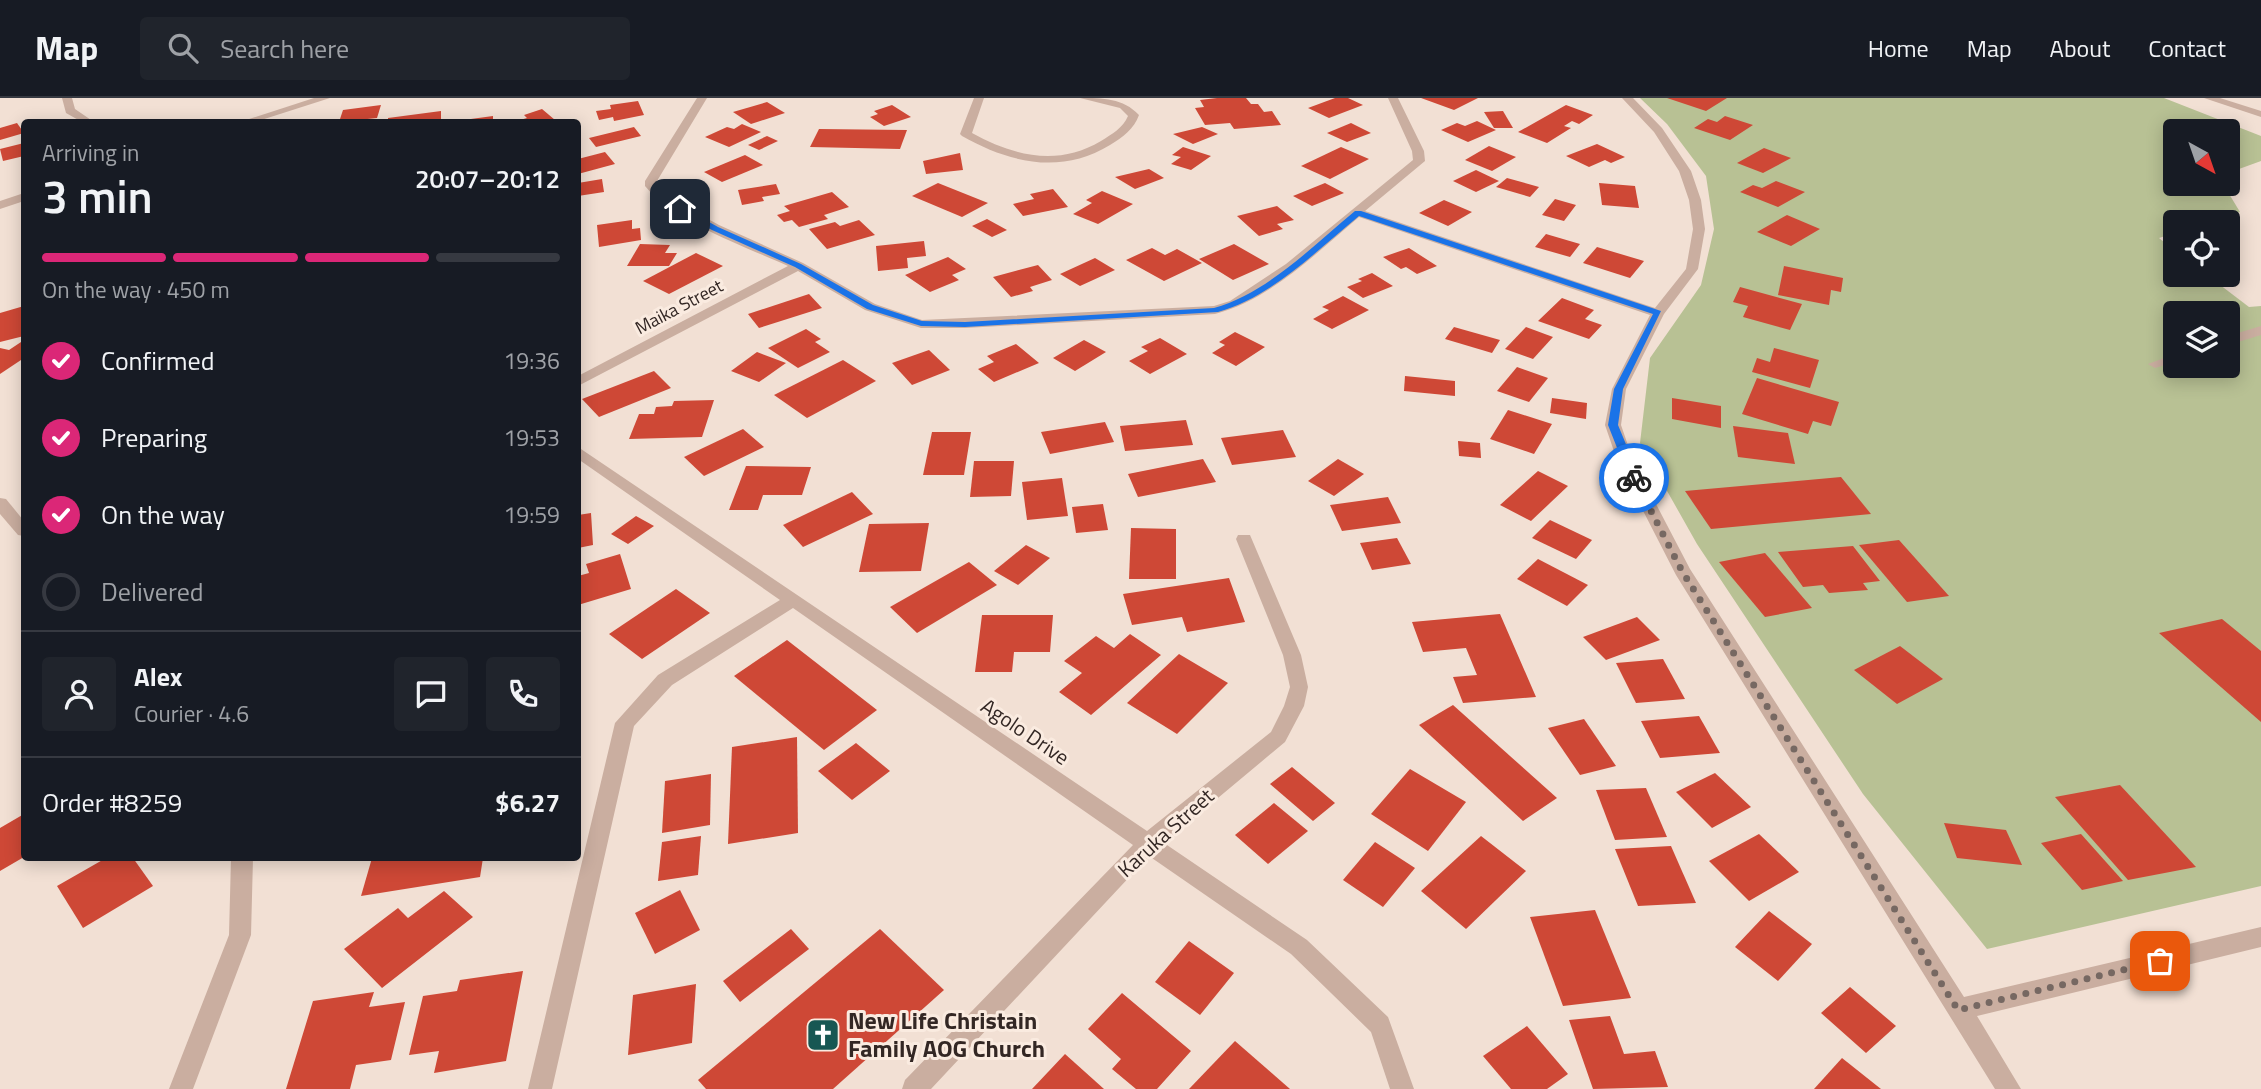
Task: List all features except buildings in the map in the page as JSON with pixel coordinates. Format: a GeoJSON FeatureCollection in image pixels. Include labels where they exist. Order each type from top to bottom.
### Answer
{"type":"FeatureCollection","features":[{"type":"Feature","properties":{"kind":"street"},"geometry":{"type":"LineString","coordinates":[[67,98],[70,111],[84,119]]}},
{"type":"Feature","properties":{"kind":"street"},"geometry":{"type":"LineString","coordinates":[[255,119],[325,98]]}},
{"type":"Feature","properties":{"kind":"street"},"geometry":{"type":"LineString","coordinates":[[702,98],[651,181],[651,186],[664,200],[715,228],[798,265],[870,307],[921,324],[1215,310],[1235,304],[1291,267],[1419,161],[1418,151],[1393,98]]}},
{"type":"Feature","properties":{"kind":"street"},"geometry":{"type":"LineString","coordinates":[[979,98],[967,134],[983,144],[1038,162],[1059,162],[1095,151],[1130,126],[1134,115],[1124,105],[1085,98]]}},
{"type":"Feature","properties":{"kind":"street"},"geometry":{"type":"LineString","coordinates":[[1628,98],[1658,131],[1685,171],[1695,200],[1699,229],[1692,270],[1658,313],[1619,389],[1613,425],[1625,460],[1682,571],[2009,1089]]}},
{"type":"Feature","properties":{"kind":"street"},"geometry":{"type":"LineString","coordinates":[[2209,98],[2261,114]]}},
{"type":"Feature","properties":{"kind":"street"},"geometry":{"type":"LineString","coordinates":[[2247,98],[2261,103]]}},
{"type":"Feature","properties":{"kind":"street"},"geometry":{"type":"LineString","coordinates":[[0,205],[21,198]]}},
{"type":"Feature","properties":{"kind":"street"},"geometry":{"type":"LineString","coordinates":[[1358,213],[1658,313]]}},
{"type":"Feature","properties":{"kind":"street","name":"Maika Street"},"geometry":{"type":"LineString","coordinates":[[581,380],[798,265]]}},
{"type":"Feature","properties":{"kind":"street"},"geometry":{"type":"LineString","coordinates":[[2240,337],[2261,330]]}},
{"type":"Feature","properties":{"kind":"street"},"geometry":{"type":"LineString","coordinates":[[2155,364],[2163,362]]}},
{"type":"Feature","properties":{"kind":"street","name":"Agolo Drive"},"geometry":{"type":"LineString","coordinates":[[581,454],[1299,947],[1380,1026],[1402,1089]]}},
{"type":"Feature","properties":{"kind":"street"},"geometry":{"type":"LineString","coordinates":[[0,503],[21,528]]}},
{"type":"Feature","properties":{"kind":"street","name":"Karuka Street"},"geometry":{"type":"LineString","coordinates":[[914,1089],[1148,843],[1278,737],[1294,706],[1299,687],[1292,655],[1244,539]]}},
{"type":"Feature","properties":{"kind":"street"},"geometry":{"type":"LineString","coordinates":[[540,1089],[625,723],[665,680],[793,600]]}},
{"type":"Feature","properties":{"kind":"street"},"geometry":{"type":"LineString","coordinates":[[181,1089],[240,935],[243,861]]}},
{"type":"Feature","properties":{"kind":"street"},"geometry":{"type":"LineString","coordinates":[[1958,1010],[2261,936]]}},
{"type":"Feature","properties":{"kind":"green space"},"geometry":{"type":"Polygon","coordinates":[[[1640,98],[2164,98],[2218,119],[2163,119],[2163,196],[2230,196],[2239,210],[2163,210],[2163,237],[2159,238],[2163,241],[2163,287],[2223,287],[2249,307],[2261,306],[2261,886],[1987,949],[1863,794],[1697,544],[1640,443],[1650,358],[1701,285],[1714,229],[1706,176],[1667,124],[1640,98]]]}},
{"type":"Feature","properties":{"kind":"green space"},"geometry":{"type":"Polygon","coordinates":[[[2240,128],[2261,136],[2261,161],[2240,169],[2240,128]]]}},
{"type":"Feature","properties":{"kind":"way so far"},"geometry":{"type":"LineString","coordinates":[[1634,478],[1682,571],[1958,1010],[2160,961]]}},
{"type":"Feature","properties":{"kind":"place","name":"New Life Christain Family AOG Church"},"geometry":{"type":"Point","coordinates":[823,1035]}},
{"type":"Feature","properties":{"kind":"route"},"geometry":{"type":"LineString","coordinates":[[680,209],[715,228],[798,265],[870,307],[921,324],[1215,310],[1250,296],[1358,213],[1658,313],[1635,353],[1619,389],[1613,425],[1634,478]]}}]}
